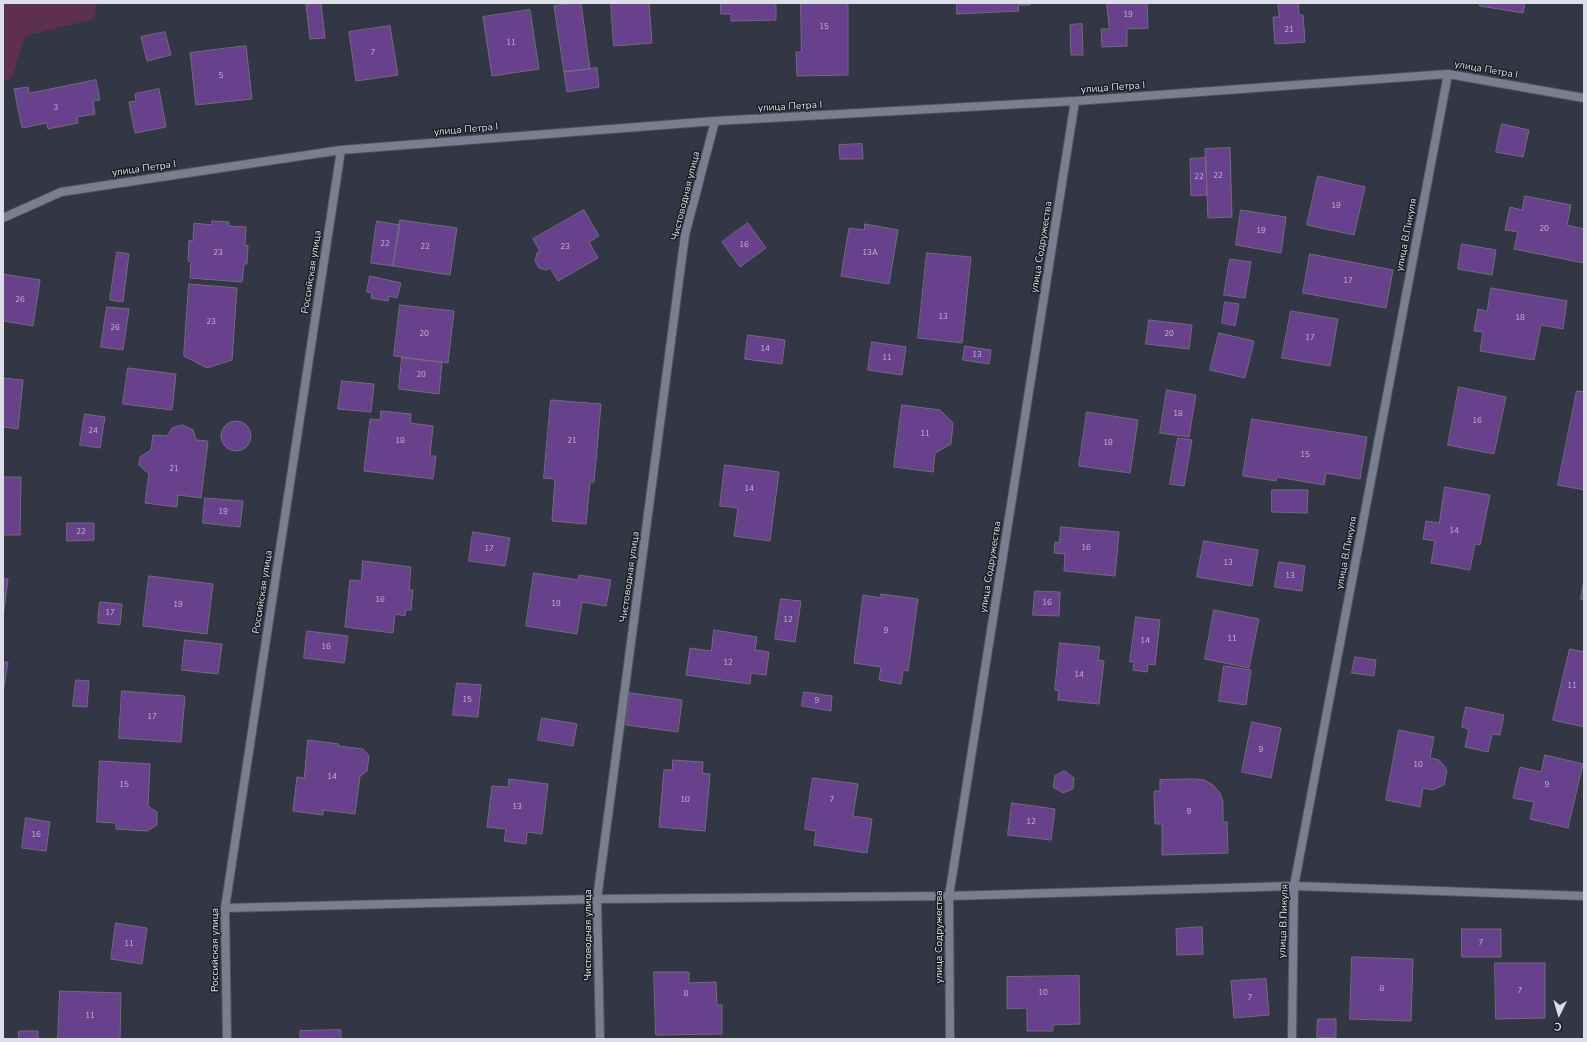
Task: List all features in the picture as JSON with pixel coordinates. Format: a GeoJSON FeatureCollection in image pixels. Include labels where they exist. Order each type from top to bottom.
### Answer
{"type":"FeatureCollection","features":[{"type":"Feature","properties":{"kind":"street","name":"улица Петра I"},"geometry":{"type":"LineString","coordinates":[[3,218],[61,192],[341,150],[715,121],[1075,101],[1448,74],[1584,98]]}},
{"type":"Feature","properties":{"kind":"street","name":"улица В.Пикуля"},"geometry":{"type":"LineString","coordinates":[[1292,1039],[1294,886],[1448,74]]}},
{"type":"Feature","properties":{"kind":"street","name":"улица Содружества"},"geometry":{"type":"LineString","coordinates":[[950,1039],[948,896],[1075,101]]}},
{"type":"Feature","properties":{"kind":"street","name":"Чистоводная улица"},"geometry":{"type":"LineString","coordinates":[[600,1039],[597,899],[685,235],[715,121]]}},
{"type":"Feature","properties":{"kind":"street","name":"Российская улица"},"geometry":{"type":"LineString","coordinates":[[227,1039],[225,908],[341,150]]}},
{"type":"Feature","properties":{"kind":"street"},"geometry":{"type":"LineString","coordinates":[[225,908],[597,899],[948,896],[1294,886],[1584,896]]}},
{"type":"Feature","properties":{"kind":"shaded area"},"geometry":{"type":"Polygon","coordinates":[[[3,3],[97,3],[94,19],[25,36],[12,78],[3,81],[3,3]]]}},
{"type":"Feature","properties":{"kind":"building"},"geometry":{"type":"Polygon","coordinates":[[[321,3],[325,38],[310,39],[306,5],[321,3]]]}},
{"type":"Feature","properties":{"kind":"building"},"geometry":{"type":"Polygon","coordinates":[[[581,3],[590,69],[564,72],[554,6],[581,3]]]}},
{"type":"Feature","properties":{"kind":"building"},"geometry":{"type":"Polygon","coordinates":[[[611,3],[649,3],[652,43],[614,46],[611,3]]]}},
{"type":"Feature","properties":{"kind":"building"},"geometry":{"type":"Polygon","coordinates":[[[721,3],[776,3],[776,20],[731,21],[731,14],[721,14],[721,3]]]}},
{"type":"Feature","properties":{"kind":"building"},"geometry":{"type":"Polygon","coordinates":[[[801,3],[848,3],[848,75],[797,76],[796,52],[801,52],[801,3]]]}},
{"type":"Feature","properties":{"kind":"building"},"geometry":{"type":"Polygon","coordinates":[[[957,3],[1030,3],[1030,5],[1018,5],[1019,11],[957,14],[957,3]]]}},
{"type":"Feature","properties":{"kind":"building"},"geometry":{"type":"Polygon","coordinates":[[[1107,3],[1147,3],[1148,28],[1127,29],[1127,46],[1102,47],[1101,29],[1109,29],[1107,3]]]}},
{"type":"Feature","properties":{"kind":"building"},"geometry":{"type":"Polygon","coordinates":[[[1278,3],[1298,3],[1299,15],[1303,15],[1305,42],[1275,44],[1273,17],[1279,17],[1278,3]]]}},
{"type":"Feature","properties":{"kind":"building"},"geometry":{"type":"Polygon","coordinates":[[[1480,3],[1525,3],[1523,13],[1480,6],[1480,3]]]}},
{"type":"Feature","properties":{"kind":"building"},"geometry":{"type":"Polygon","coordinates":[[[530,10],[539,69],[492,76],[483,17],[530,10]]]}},
{"type":"Feature","properties":{"kind":"building"},"geometry":{"type":"Polygon","coordinates":[[[1082,24],[1083,55],[1071,55],[1070,25],[1082,24]]]}},
{"type":"Feature","properties":{"kind":"building"},"geometry":{"type":"Polygon","coordinates":[[[390,26],[398,75],[356,81],[349,32],[390,26]]]}},
{"type":"Feature","properties":{"kind":"building"},"geometry":{"type":"Polygon","coordinates":[[[165,32],[171,55],[147,61],[141,37],[165,32]]]}},
{"type":"Feature","properties":{"kind":"building"},"geometry":{"type":"Polygon","coordinates":[[[246,46],[252,99],[196,105],[190,53],[246,46]]]}},
{"type":"Feature","properties":{"kind":"building"},"geometry":{"type":"Polygon","coordinates":[[[597,68],[599,87],[567,92],[564,72],[597,68]]]}},
{"type":"Feature","properties":{"kind":"building"},"geometry":{"type":"Polygon","coordinates":[[[96,80],[100,100],[93,101],[95,114],[77,117],[78,123],[48,129],[47,123],[22,128],[14,89],[28,87],[29,93],[96,80]]]}},
{"type":"Feature","properties":{"kind":"building"},"geometry":{"type":"Polygon","coordinates":[[[159,89],[166,127],[135,133],[129,102],[136,101],[135,94],[159,89]]]}},
{"type":"Feature","properties":{"kind":"building"},"geometry":{"type":"Polygon","coordinates":[[[1502,124],[1529,130],[1523,157],[1496,152],[1502,124]]]}},
{"type":"Feature","properties":{"kind":"building"},"geometry":{"type":"Polygon","coordinates":[[[862,144],[863,159],[840,159],[839,145],[862,144]]]}},
{"type":"Feature","properties":{"kind":"building"},"geometry":{"type":"Polygon","coordinates":[[[1230,148],[1232,217],[1208,218],[1205,149],[1230,148]]]}},
{"type":"Feature","properties":{"kind":"building"},"geometry":{"type":"Polygon","coordinates":[[[1206,158],[1207,195],[1191,196],[1190,159],[1206,158]]]}},
{"type":"Feature","properties":{"kind":"building"},"geometry":{"type":"Polygon","coordinates":[[[1318,176],[1365,187],[1354,235],[1307,225],[1318,176]]]}},
{"type":"Feature","properties":{"kind":"building"},"geometry":{"type":"Polygon","coordinates":[[[1525,196],[1571,205],[1567,225],[1584,229],[1584,263],[1514,249],[1518,232],[1505,230],[1510,207],[1522,210],[1525,196]]]}},
{"type":"Feature","properties":{"kind":"building"},"geometry":{"type":"Polygon","coordinates":[[[584,210],[599,236],[589,242],[598,258],[558,281],[550,268],[546,270],[539,268],[535,261],[537,253],[540,251],[533,239],[584,210]]]}},
{"type":"Feature","properties":{"kind":"building"},"geometry":{"type":"Polygon","coordinates":[[[1241,210],[1286,217],[1281,253],[1236,245],[1241,210]]]}},
{"type":"Feature","properties":{"kind":"building"},"geometry":{"type":"Polygon","coordinates":[[[400,220],[457,228],[450,275],[393,266],[400,220]]]}},
{"type":"Feature","properties":{"kind":"building"},"geometry":{"type":"Polygon","coordinates":[[[212,221],[229,222],[229,226],[246,227],[245,245],[248,246],[247,264],[244,264],[242,282],[190,278],[191,262],[188,261],[189,240],[193,241],[194,223],[212,225],[212,221]]]}},
{"type":"Feature","properties":{"kind":"building"},"geometry":{"type":"Polygon","coordinates":[[[377,221],[400,225],[393,266],[371,263],[377,221]]]}},
{"type":"Feature","properties":{"kind":"building"},"geometry":{"type":"Polygon","coordinates":[[[748,223],[766,248],[740,267],[722,242],[748,223]]]}},
{"type":"Feature","properties":{"kind":"building"},"geometry":{"type":"Polygon","coordinates":[[[865,224],[898,230],[889,284],[841,276],[849,228],[864,230],[865,224]]]}},
{"type":"Feature","properties":{"kind":"building"},"geometry":{"type":"Polygon","coordinates":[[[1462,244],[1496,250],[1492,275],[1458,269],[1462,244]]]}},
{"type":"Feature","properties":{"kind":"building"},"geometry":{"type":"Polygon","coordinates":[[[117,252],[129,254],[123,302],[110,300],[117,252]]]}},
{"type":"Feature","properties":{"kind":"building"},"geometry":{"type":"Polygon","coordinates":[[[927,253],[971,257],[962,343],[918,338],[927,253]]]}},
{"type":"Feature","properties":{"kind":"building"},"geometry":{"type":"Polygon","coordinates":[[[1310,254],[1393,270],[1386,308],[1303,293],[1310,254]]]}},
{"type":"Feature","properties":{"kind":"building"},"geometry":{"type":"Polygon","coordinates":[[[1230,259],[1251,262],[1245,298],[1224,295],[1230,259]]]}},
{"type":"Feature","properties":{"kind":"building"},"geometry":{"type":"Polygon","coordinates":[[[3,274],[40,280],[33,326],[3,321],[3,274]]]}},
{"type":"Feature","properties":{"kind":"building"},"geometry":{"type":"Polygon","coordinates":[[[370,276],[401,283],[397,298],[389,296],[388,301],[371,298],[372,293],[367,292],[370,276]]]}},
{"type":"Feature","properties":{"kind":"building"},"geometry":{"type":"Polygon","coordinates":[[[189,284],[237,288],[232,360],[207,368],[184,356],[189,284]]]}},
{"type":"Feature","properties":{"kind":"building"},"geometry":{"type":"Polygon","coordinates":[[[1491,288],[1567,301],[1563,329],[1541,325],[1534,360],[1480,351],[1483,332],[1474,331],[1478,309],[1487,311],[1491,288]]]}},
{"type":"Feature","properties":{"kind":"building"},"geometry":{"type":"Polygon","coordinates":[[[1225,302],[1239,304],[1235,326],[1222,323],[1225,302]]]}},
{"type":"Feature","properties":{"kind":"building"},"geometry":{"type":"Polygon","coordinates":[[[400,305],[454,311],[448,363],[394,356],[400,305]]]}},
{"type":"Feature","properties":{"kind":"building"},"geometry":{"type":"Polygon","coordinates":[[[107,307],[129,309],[123,350],[101,347],[107,307]]]}},
{"type":"Feature","properties":{"kind":"building"},"geometry":{"type":"Polygon","coordinates":[[[1291,311],[1338,319],[1330,366],[1282,358],[1291,311]]]}},
{"type":"Feature","properties":{"kind":"building"},"geometry":{"type":"Polygon","coordinates":[[[1149,320],[1192,325],[1189,349],[1146,344],[1149,320]]]}},
{"type":"Feature","properties":{"kind":"building"},"geometry":{"type":"Polygon","coordinates":[[[1219,333],[1254,341],[1245,378],[1210,370],[1219,333]]]}},
{"type":"Feature","properties":{"kind":"building"},"geometry":{"type":"Polygon","coordinates":[[[748,335],[785,340],[782,364],[745,359],[748,335]]]}},
{"type":"Feature","properties":{"kind":"building"},"geometry":{"type":"Polygon","coordinates":[[[872,342],[906,347],[902,375],[868,370],[872,342]]]}},
{"type":"Feature","properties":{"kind":"building"},"geometry":{"type":"Polygon","coordinates":[[[965,346],[991,350],[989,364],[963,360],[965,346]]]}},
{"type":"Feature","properties":{"kind":"building"},"geometry":{"type":"Polygon","coordinates":[[[402,358],[442,362],[439,394],[399,389],[402,358]]]}},
{"type":"Feature","properties":{"kind":"building"},"geometry":{"type":"Polygon","coordinates":[[[128,368],[176,374],[172,410],[123,404],[128,368]]]}},
{"type":"Feature","properties":{"kind":"building"},"geometry":{"type":"Polygon","coordinates":[[[3,378],[23,380],[18,429],[3,427],[3,378]]]}},
{"type":"Feature","properties":{"kind":"building"},"geometry":{"type":"Polygon","coordinates":[[[342,381],[374,384],[371,412],[338,409],[342,381]]]}},
{"type":"Feature","properties":{"kind":"building"},"geometry":{"type":"Polygon","coordinates":[[[1459,387],[1506,397],[1494,454],[1448,445],[1459,387]]]}},
{"type":"Feature","properties":{"kind":"building"},"geometry":{"type":"Polygon","coordinates":[[[1167,390],[1196,395],[1189,437],[1160,433],[1167,390]]]}},
{"type":"Feature","properties":{"kind":"building"},"geometry":{"type":"Polygon","coordinates":[[[1577,391],[1584,392],[1584,490],[1558,485],[1577,391]]]}},
{"type":"Feature","properties":{"kind":"building"},"geometry":{"type":"Polygon","coordinates":[[[551,400],[601,404],[594,482],[590,482],[586,524],[552,521],[555,479],[544,478],[551,400]]]}},
{"type":"Feature","properties":{"kind":"building"},"geometry":{"type":"Polygon","coordinates":[[[902,405],[940,410],[953,423],[951,444],[935,453],[933,472],[894,467],[902,405]]]}},
{"type":"Feature","properties":{"kind":"building"},"geometry":{"type":"Polygon","coordinates":[[[381,411],[411,414],[410,423],[433,426],[430,456],[436,456],[433,479],[364,471],[370,419],[380,420],[381,411]]]}},
{"type":"Feature","properties":{"kind":"building"},"geometry":{"type":"Polygon","coordinates":[[[1087,412],[1138,420],[1130,473],[1079,466],[1087,412]]]}},
{"type":"Feature","properties":{"kind":"building"},"geometry":{"type":"Polygon","coordinates":[[[85,414],[105,417],[100,448],[80,445],[85,414]]]}},
{"type":"Feature","properties":{"kind":"building"},"geometry":{"type":"Polygon","coordinates":[[[1252,419],[1367,437],[1360,479],[1326,473],[1324,485],[1277,477],[1276,481],[1243,476],[1252,419]]]}},
{"type":"Feature","properties":{"kind":"building"},"geometry":{"type":"Polygon","coordinates":[[[236,421],[242,422],[250,430],[250,442],[242,450],[236,451],[230,450],[222,442],[221,436],[222,430],[230,422],[236,421]]]}},
{"type":"Feature","properties":{"kind":"building"},"geometry":{"type":"Polygon","coordinates":[[[183,425],[193,430],[196,440],[208,441],[201,498],[178,495],[177,507],[145,503],[149,474],[139,465],[140,457],[151,450],[153,435],[167,436],[172,428],[183,425]]]}},
{"type":"Feature","properties":{"kind":"building"},"geometry":{"type":"Polygon","coordinates":[[[1178,438],[1192,440],[1184,486],[1170,484],[1178,438]]]}},
{"type":"Feature","properties":{"kind":"building"},"geometry":{"type":"Polygon","coordinates":[[[725,465],[779,472],[770,541],[734,536],[738,508],[720,506],[725,465]]]}},
{"type":"Feature","properties":{"kind":"building"},"geometry":{"type":"Polygon","coordinates":[[[3,477],[21,477],[20,535],[3,535],[3,477]]]}},
{"type":"Feature","properties":{"kind":"building"},"geometry":{"type":"Polygon","coordinates":[[[1445,487],[1490,495],[1480,545],[1475,544],[1470,570],[1431,563],[1435,541],[1423,539],[1426,521],[1439,523],[1445,487]]]}},
{"type":"Feature","properties":{"kind":"building"},"geometry":{"type":"Polygon","coordinates":[[[1272,490],[1308,490],[1307,513],[1272,512],[1272,490]]]}},
{"type":"Feature","properties":{"kind":"building"},"geometry":{"type":"Polygon","coordinates":[[[205,498],[243,501],[240,527],[203,523],[205,498]]]}},
{"type":"Feature","properties":{"kind":"building"},"geometry":{"type":"Polygon","coordinates":[[[67,523],[94,523],[94,540],[67,541],[67,523]]]}},
{"type":"Feature","properties":{"kind":"building"},"geometry":{"type":"Polygon","coordinates":[[[1061,527],[1119,532],[1115,576],[1064,571],[1065,554],[1054,553],[1055,542],[1059,543],[1061,527]]]}},
{"type":"Feature","properties":{"kind":"building"},"geometry":{"type":"Polygon","coordinates":[[[473,532],[510,538],[505,566],[469,561],[473,532]]]}},
{"type":"Feature","properties":{"kind":"building"},"geometry":{"type":"Polygon","coordinates":[[[1204,541],[1258,550],[1252,586],[1197,577],[1204,541]]]}},
{"type":"Feature","properties":{"kind":"building"},"geometry":{"type":"Polygon","coordinates":[[[363,561],[411,567],[409,590],[413,590],[411,610],[406,610],[405,616],[395,614],[393,633],[345,627],[350,580],[361,581],[363,561]]]}},
{"type":"Feature","properties":{"kind":"building"},"geometry":{"type":"Polygon","coordinates":[[[1279,562],[1305,566],[1302,591],[1275,587],[1279,562]]]}},
{"type":"Feature","properties":{"kind":"building"},"geometry":{"type":"Polygon","coordinates":[[[534,573],[578,580],[579,575],[611,580],[606,606],[582,602],[577,634],[526,626],[534,573]]]}},
{"type":"Feature","properties":{"kind":"building"},"geometry":{"type":"Polygon","coordinates":[[[149,576],[213,584],[207,634],[143,626],[149,576]]]}},
{"type":"Feature","properties":{"kind":"building"},"geometry":{"type":"Polygon","coordinates":[[[3,578],[8,579],[3,618],[3,578]]]}},
{"type":"Feature","properties":{"kind":"building"},"geometry":{"type":"Polygon","coordinates":[[[1584,580],[1584,600],[1581,599],[1584,580]]]}},
{"type":"Feature","properties":{"kind":"building"},"geometry":{"type":"Polygon","coordinates":[[[1035,591],[1060,592],[1059,616],[1033,615],[1035,591]]]}},
{"type":"Feature","properties":{"kind":"building"},"geometry":{"type":"Polygon","coordinates":[[[881,594],[918,599],[908,671],[903,670],[901,684],[879,680],[881,667],[854,663],[863,595],[881,598],[881,594]]]}},
{"type":"Feature","properties":{"kind":"building"},"geometry":{"type":"Polygon","coordinates":[[[781,599],[801,601],[795,642],[775,639],[781,599]]]}},
{"type":"Feature","properties":{"kind":"building"},"geometry":{"type":"Polygon","coordinates":[[[100,602],[122,604],[120,625],[98,623],[100,602]]]}},
{"type":"Feature","properties":{"kind":"building"},"geometry":{"type":"Polygon","coordinates":[[[1214,610],[1259,619],[1249,668],[1205,659],[1214,610]]]}},
{"type":"Feature","properties":{"kind":"building"},"geometry":{"type":"Polygon","coordinates":[[[1136,617],[1160,620],[1155,665],[1148,664],[1147,672],[1133,670],[1134,662],[1130,662],[1136,617]]]}},
{"type":"Feature","properties":{"kind":"building"},"geometry":{"type":"Polygon","coordinates":[[[714,630],[757,637],[755,650],[769,652],[766,675],[751,673],[750,684],[686,675],[690,648],[711,651],[714,630]]]}},
{"type":"Feature","properties":{"kind":"building"},"geometry":{"type":"Polygon","coordinates":[[[307,631],[348,636],[344,663],[304,658],[307,631]]]}},
{"type":"Feature","properties":{"kind":"building"},"geometry":{"type":"Polygon","coordinates":[[[185,640],[222,644],[218,674],[182,670],[185,640]]]}},
{"type":"Feature","properties":{"kind":"building"},"geometry":{"type":"Polygon","coordinates":[[[1060,643],[1100,647],[1098,660],[1104,661],[1099,704],[1058,700],[1059,691],[1055,690],[1060,643]]]}},
{"type":"Feature","properties":{"kind":"building"},"geometry":{"type":"Polygon","coordinates":[[[1570,649],[1584,652],[1584,727],[1553,720],[1570,649]]]}},
{"type":"Feature","properties":{"kind":"building"},"geometry":{"type":"Polygon","coordinates":[[[1355,657],[1376,660],[1374,676],[1352,673],[1355,657]]]}},
{"type":"Feature","properties":{"kind":"building"},"geometry":{"type":"Polygon","coordinates":[[[3,662],[8,662],[3,693],[3,662]]]}},
{"type":"Feature","properties":{"kind":"building"},"geometry":{"type":"Polygon","coordinates":[[[1224,666],[1251,670],[1246,705],[1219,701],[1224,666]]]}},
{"type":"Feature","properties":{"kind":"building"},"geometry":{"type":"Polygon","coordinates":[[[76,680],[89,681],[87,707],[73,706],[76,680]]]}},
{"type":"Feature","properties":{"kind":"building"},"geometry":{"type":"Polygon","coordinates":[[[457,683],[481,685],[478,717],[453,715],[457,683]]]}},
{"type":"Feature","properties":{"kind":"building"},"geometry":{"type":"Polygon","coordinates":[[[122,691],[185,696],[181,742],[119,738],[122,691]]]}},
{"type":"Feature","properties":{"kind":"building"},"geometry":{"type":"Polygon","coordinates":[[[804,692],[832,696],[831,711],[802,706],[804,692]]]}},
{"type":"Feature","properties":{"kind":"building"},"geometry":{"type":"Polygon","coordinates":[[[630,693],[682,700],[678,732],[626,725],[630,693]]]}},
{"type":"Feature","properties":{"kind":"building"},"geometry":{"type":"Polygon","coordinates":[[[1466,707],[1504,715],[1500,735],[1492,734],[1488,752],[1465,747],[1469,729],[1462,727],[1466,707]]]}},
{"type":"Feature","properties":{"kind":"building"},"geometry":{"type":"Polygon","coordinates":[[[542,718],[577,724],[573,746],[538,740],[542,718]]]}},
{"type":"Feature","properties":{"kind":"building"},"geometry":{"type":"Polygon","coordinates":[[[1252,722],[1281,728],[1271,778],[1242,772],[1252,722]]]}},
{"type":"Feature","properties":{"kind":"building"},"geometry":{"type":"Polygon","coordinates":[[[1399,730],[1434,737],[1430,758],[1439,760],[1447,770],[1444,785],[1432,790],[1423,788],[1420,807],[1386,800],[1399,730]]]}},
{"type":"Feature","properties":{"kind":"building"},"geometry":{"type":"Polygon","coordinates":[[[308,740],[363,749],[369,756],[367,771],[360,776],[355,814],[323,810],[323,815],[293,811],[297,777],[304,778],[308,740]]]}},
{"type":"Feature","properties":{"kind":"building"},"geometry":{"type":"Polygon","coordinates":[[[1545,755],[1583,764],[1568,828],[1530,819],[1534,802],[1513,798],[1520,767],[1541,772],[1545,755]]]}},
{"type":"Feature","properties":{"kind":"building"},"geometry":{"type":"Polygon","coordinates":[[[673,760],[703,762],[702,773],[710,774],[705,831],[659,827],[664,770],[672,770],[673,760]]]}},
{"type":"Feature","properties":{"kind":"building"},"geometry":{"type":"Polygon","coordinates":[[[100,761],[150,764],[148,806],[157,812],[157,825],[147,831],[116,829],[116,823],[97,822],[100,761]]]}},
{"type":"Feature","properties":{"kind":"building"},"geometry":{"type":"Polygon","coordinates":[[[1065,771],[1074,778],[1073,789],[1063,793],[1053,787],[1055,776],[1065,771]]]}},
{"type":"Feature","properties":{"kind":"building"},"geometry":{"type":"Polygon","coordinates":[[[813,778],[858,784],[853,816],[872,819],[867,853],[814,845],[816,831],[805,829],[813,778]]]}},
{"type":"Feature","properties":{"kind":"building"},"geometry":{"type":"Polygon","coordinates":[[[509,779],[548,784],[542,834],[527,832],[526,844],[504,841],[506,829],[487,827],[492,786],[508,787],[509,779]]]}},
{"type":"Feature","properties":{"kind":"building"},"geometry":{"type":"Polygon","coordinates":[[[1160,780],[1204,780],[1213,785],[1220,793],[1223,802],[1223,822],[1227,822],[1228,853],[1162,855],[1162,824],[1155,824],[1154,791],[1160,791],[1160,780]]]}},
{"type":"Feature","properties":{"kind":"building"},"geometry":{"type":"Polygon","coordinates":[[[1012,803],[1055,809],[1051,840],[1008,835],[1012,803]]]}},
{"type":"Feature","properties":{"kind":"building"},"geometry":{"type":"Polygon","coordinates":[[[26,818],[50,822],[46,851],[22,848],[26,818]]]}},
{"type":"Feature","properties":{"kind":"building"},"geometry":{"type":"Polygon","coordinates":[[[116,923],[147,928],[142,964],[111,959],[116,923]]]}},
{"type":"Feature","properties":{"kind":"building"},"geometry":{"type":"Polygon","coordinates":[[[1202,927],[1203,954],[1177,955],[1176,929],[1202,927]]]}},
{"type":"Feature","properties":{"kind":"building"},"geometry":{"type":"Polygon","coordinates":[[[1462,929],[1501,929],[1501,957],[1462,957],[1462,929]]]}},
{"type":"Feature","properties":{"kind":"building"},"geometry":{"type":"Polygon","coordinates":[[[1352,957],[1413,959],[1411,1021],[1350,1019],[1352,957]]]}},
{"type":"Feature","properties":{"kind":"building"},"geometry":{"type":"Polygon","coordinates":[[[1495,963],[1545,963],[1545,1018],[1496,1019],[1495,963]]]}},
{"type":"Feature","properties":{"kind":"building"},"geometry":{"type":"Polygon","coordinates":[[[654,972],[689,972],[689,983],[716,982],[717,1005],[722,1005],[722,1034],[656,1035],[654,972]]]}},
{"type":"Feature","properties":{"kind":"building"},"geometry":{"type":"Polygon","coordinates":[[[1079,976],[1080,1024],[1053,1025],[1053,1031],[1027,1031],[1027,1008],[1007,1009],[1007,977],[1079,976]]]}},
{"type":"Feature","properties":{"kind":"building"},"geometry":{"type":"Polygon","coordinates":[[[1266,979],[1269,1015],[1234,1018],[1231,981],[1266,979]]]}},
{"type":"Feature","properties":{"kind":"building"},"geometry":{"type":"Polygon","coordinates":[[[60,991],[121,993],[120,1039],[58,1039],[60,991]]]}},
{"type":"Feature","properties":{"kind":"building"},"geometry":{"type":"Polygon","coordinates":[[[1318,1019],[1336,1019],[1336,1038],[1317,1037],[1318,1019]]]}},
{"type":"Feature","properties":{"kind":"building"},"geometry":{"type":"Polygon","coordinates":[[[341,1030],[341,1039],[300,1039],[300,1031],[341,1030]]]}},
{"type":"Feature","properties":{"kind":"building"},"geometry":{"type":"Polygon","coordinates":[[[19,1031],[38,1031],[38,1039],[19,1039],[19,1031]]]}}]}
